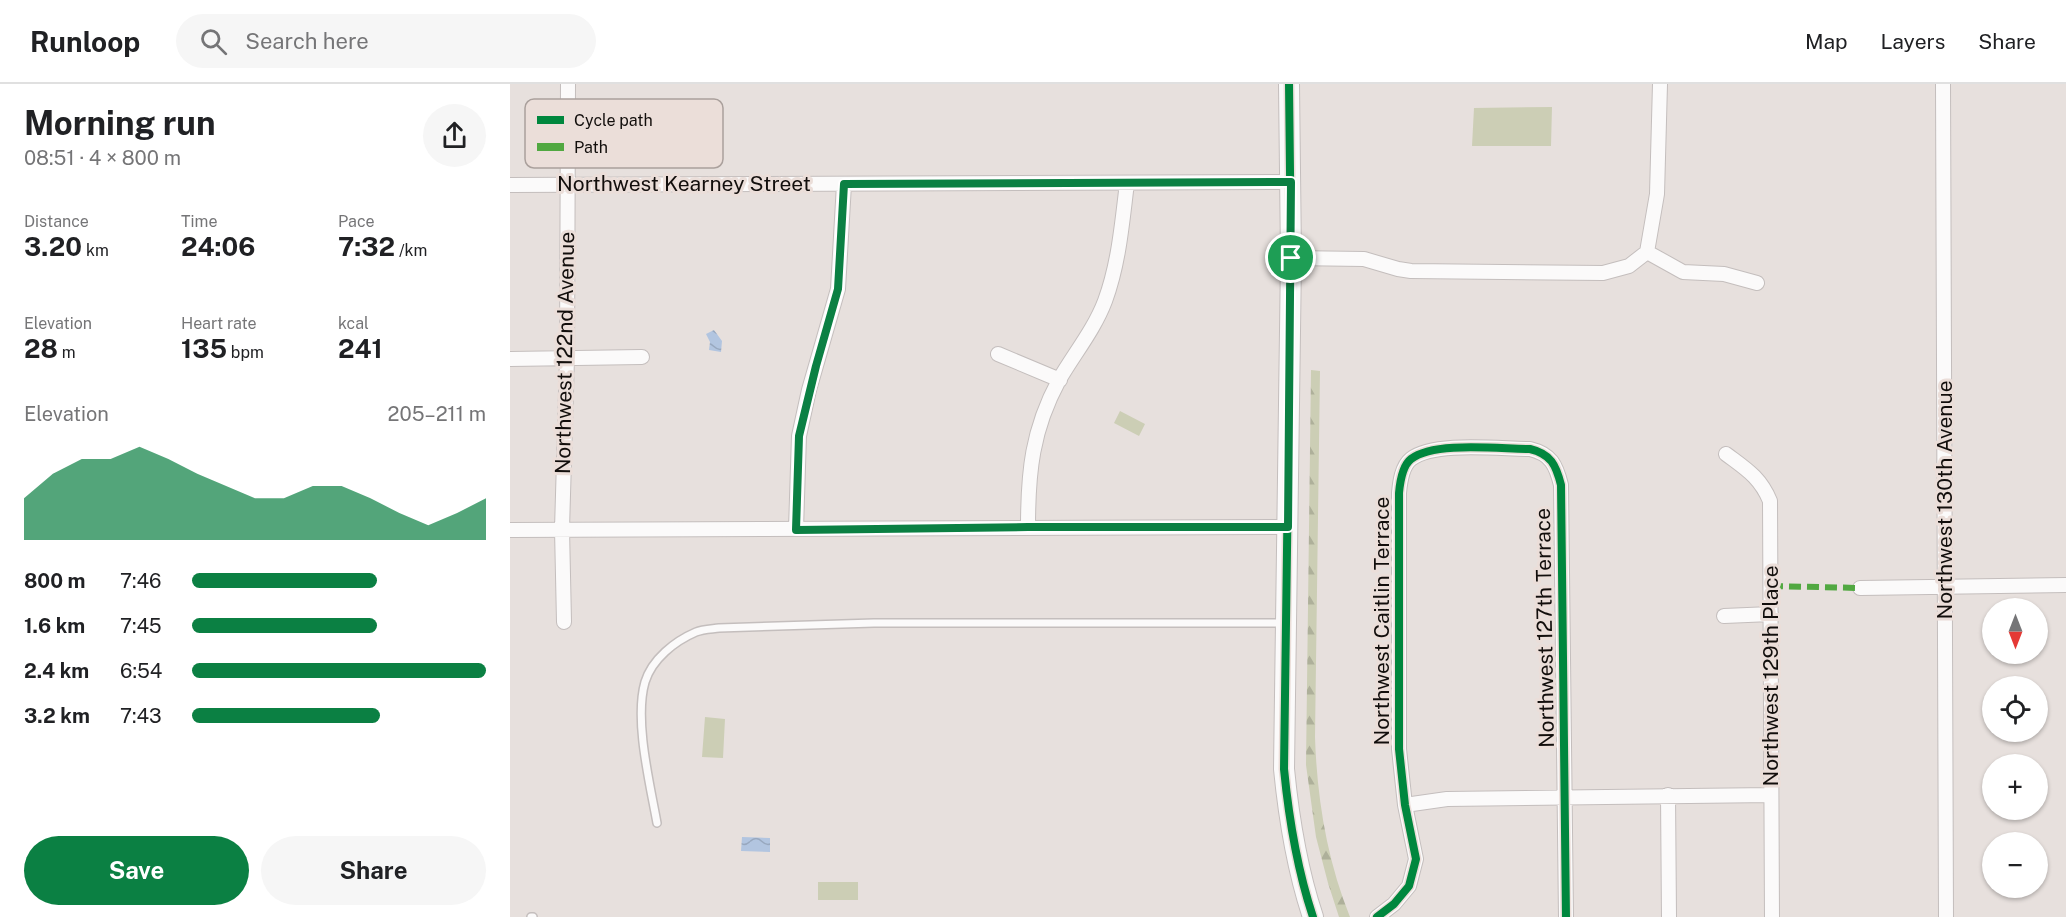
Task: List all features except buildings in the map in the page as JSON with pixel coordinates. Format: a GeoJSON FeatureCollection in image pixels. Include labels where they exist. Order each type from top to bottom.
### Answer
{"type":"FeatureCollection","features":[{"type":"Feature","properties":{"kind":"main road"},"geometry":{"type":"LineString","coordinates":[[1289,84],[1291,258],[1284,732],[1286,792],[1296,859],[1313,917]]}},
{"type":"Feature","properties":{"kind":"street","name":"Northwest 122nd Avenue"},"geometry":{"type":"LineString","coordinates":[[568,84],[568,99]]}},
{"type":"Feature","properties":{"kind":"street"},"geometry":{"type":"LineString","coordinates":[[1291,258],[1364,259],[1411,271],[1603,273],[1629,266],[1647,252],[1657,194],[1660,84]]}},
{"type":"Feature","properties":{"kind":"street","name":"Northwest 130th Avenue"},"geometry":{"type":"LineString","coordinates":[[1943,84],[1946,917]]}},
{"type":"Feature","properties":{"kind":"street","name":"Northwest 122nd Avenue"},"geometry":{"type":"LineString","coordinates":[[564,622],[562,530],[567,358],[566,168]]}},
{"type":"Feature","properties":{"kind":"street","name":"Northwest Kearney Street"},"geometry":{"type":"LineString","coordinates":[[510,185],[1291,182]]}},
{"type":"Feature","properties":{"kind":"street"},"geometry":{"type":"LineString","coordinates":[[1028,527],[1028,485],[1035,436],[1044,410],[1088,336],[1105,301],[1118,256],[1127,183]]}},
{"type":"Feature","properties":{"kind":"street"},"geometry":{"type":"LineString","coordinates":[[796,530],[799,436],[838,289],[844,184]]}},
{"type":"Feature","properties":{"kind":"street"},"geometry":{"type":"LineString","coordinates":[[1647,252],[1683,272],[1724,274],[1757,283]]}},
{"type":"Feature","properties":{"kind":"street"},"geometry":{"type":"LineString","coordinates":[[998,354],[1060,380]]}},
{"type":"Feature","properties":{"kind":"street"},"geometry":{"type":"LineString","coordinates":[[510,358],[642,357]]}},
{"type":"Feature","properties":{"kind":"street","name":"Northwest Caitlin Terrace"},"geometry":{"type":"LineString","coordinates":[[1377,917],[1394,904],[1408,886],[1416,859],[1399,749],[1399,493],[1403,471],[1410,459],[1440,448],[1530,449],[1543,452],[1551,460]]}},
{"type":"Feature","properties":{"kind":"street","name":"Northwest 129th Place"},"geometry":{"type":"LineString","coordinates":[[1726,454],[1756,476],[1770,501],[1772,917]]}},
{"type":"Feature","properties":{"kind":"street","name":"Northwest 127th Terrace"},"geometry":{"type":"LineString","coordinates":[[1551,460],[1558,470],[1562,485],[1566,917]]}},
{"type":"Feature","properties":{"kind":"street"},"geometry":{"type":"LineString","coordinates":[[510,530],[1288,527]]}},
{"type":"Feature","properties":{"kind":"street"},"geometry":{"type":"LineString","coordinates":[[1860,588],[2066,585]]}},
{"type":"Feature","properties":{"kind":"street"},"geometry":{"type":"LineString","coordinates":[[1724,616],[1771,614]]}},
{"type":"Feature","properties":{"kind":"street"},"geometry":{"type":"LineString","coordinates":[[1668,795],[1669,917]]}},
{"type":"Feature","properties":{"kind":"street"},"geometry":{"type":"LineString","coordinates":[[1406,805],[1447,799],[1771,795]]}},
{"type":"Feature","properties":{"kind":"lane"},"geometry":{"type":"LineString","coordinates":[[657,823],[642,722],[645,681],[651,668],[665,651],[698,631],[719,628],[874,623],[1286,623]]}},
{"type":"Feature","properties":{"kind":"green space"},"geometry":{"type":"Polygon","coordinates":[[[1552,107],[1551,146],[1472,146],[1474,108],[1552,107]]]}},
{"type":"Feature","properties":{"kind":"green space"},"geometry":{"type":"Polygon","coordinates":[[[1311,370],[1320,371],[1316,760],[1329,851],[1350,917],[1339,917],[1328,883],[1316,837],[1306,765],[1311,370]]]}},
{"type":"Feature","properties":{"kind":"green space"},"geometry":{"type":"Polygon","coordinates":[[[1120,411],[1145,424],[1139,436],[1114,423],[1120,411]]]}},
{"type":"Feature","properties":{"kind":"green space"},"geometry":{"type":"Polygon","coordinates":[[[705,717],[725,719],[723,758],[702,757],[705,717]]]}},
{"type":"Feature","properties":{"kind":"green space"},"geometry":{"type":"Polygon","coordinates":[[[818,882],[858,882],[858,900],[818,900],[818,882]]]}},
{"type":"Feature","properties":{"kind":"water"},"geometry":{"type":"Polygon","coordinates":[[[714,330],[722,341],[721,352],[709,350],[710,342],[706,334],[714,330]]]}},
{"type":"Feature","properties":{"kind":"water"},"geometry":{"type":"Polygon","coordinates":[[[742,837],[770,838],[770,852],[741,851],[742,837]]]}},
{"type":"Feature","properties":{"kind":"marked path"},"geometry":{"type":"LineString","coordinates":[[1771,586],[1860,588]]}},
{"type":"Feature","properties":{"kind":"cycle path"},"geometry":{"type":"LineString","coordinates":[[1289,84],[1291,258],[1284,769],[1294,844],[1313,917]]}},
{"type":"Feature","properties":{"kind":"cycle path"},"geometry":{"type":"LineString","coordinates":[[1377,917],[1394,904],[1409,886],[1416,859],[1405,805],[1399,749],[1399,493],[1401,479],[1408,462],[1421,453],[1468,447],[1537,451],[1552,461],[1561,485],[1566,917]]}},
{"type":"Feature","properties":{"kind":"route"},"geometry":{"type":"LineString","coordinates":[[1291,182],[1291,258],[1288,527],[796,530],[799,436],[838,289],[844,184],[1291,182]]}}]}
